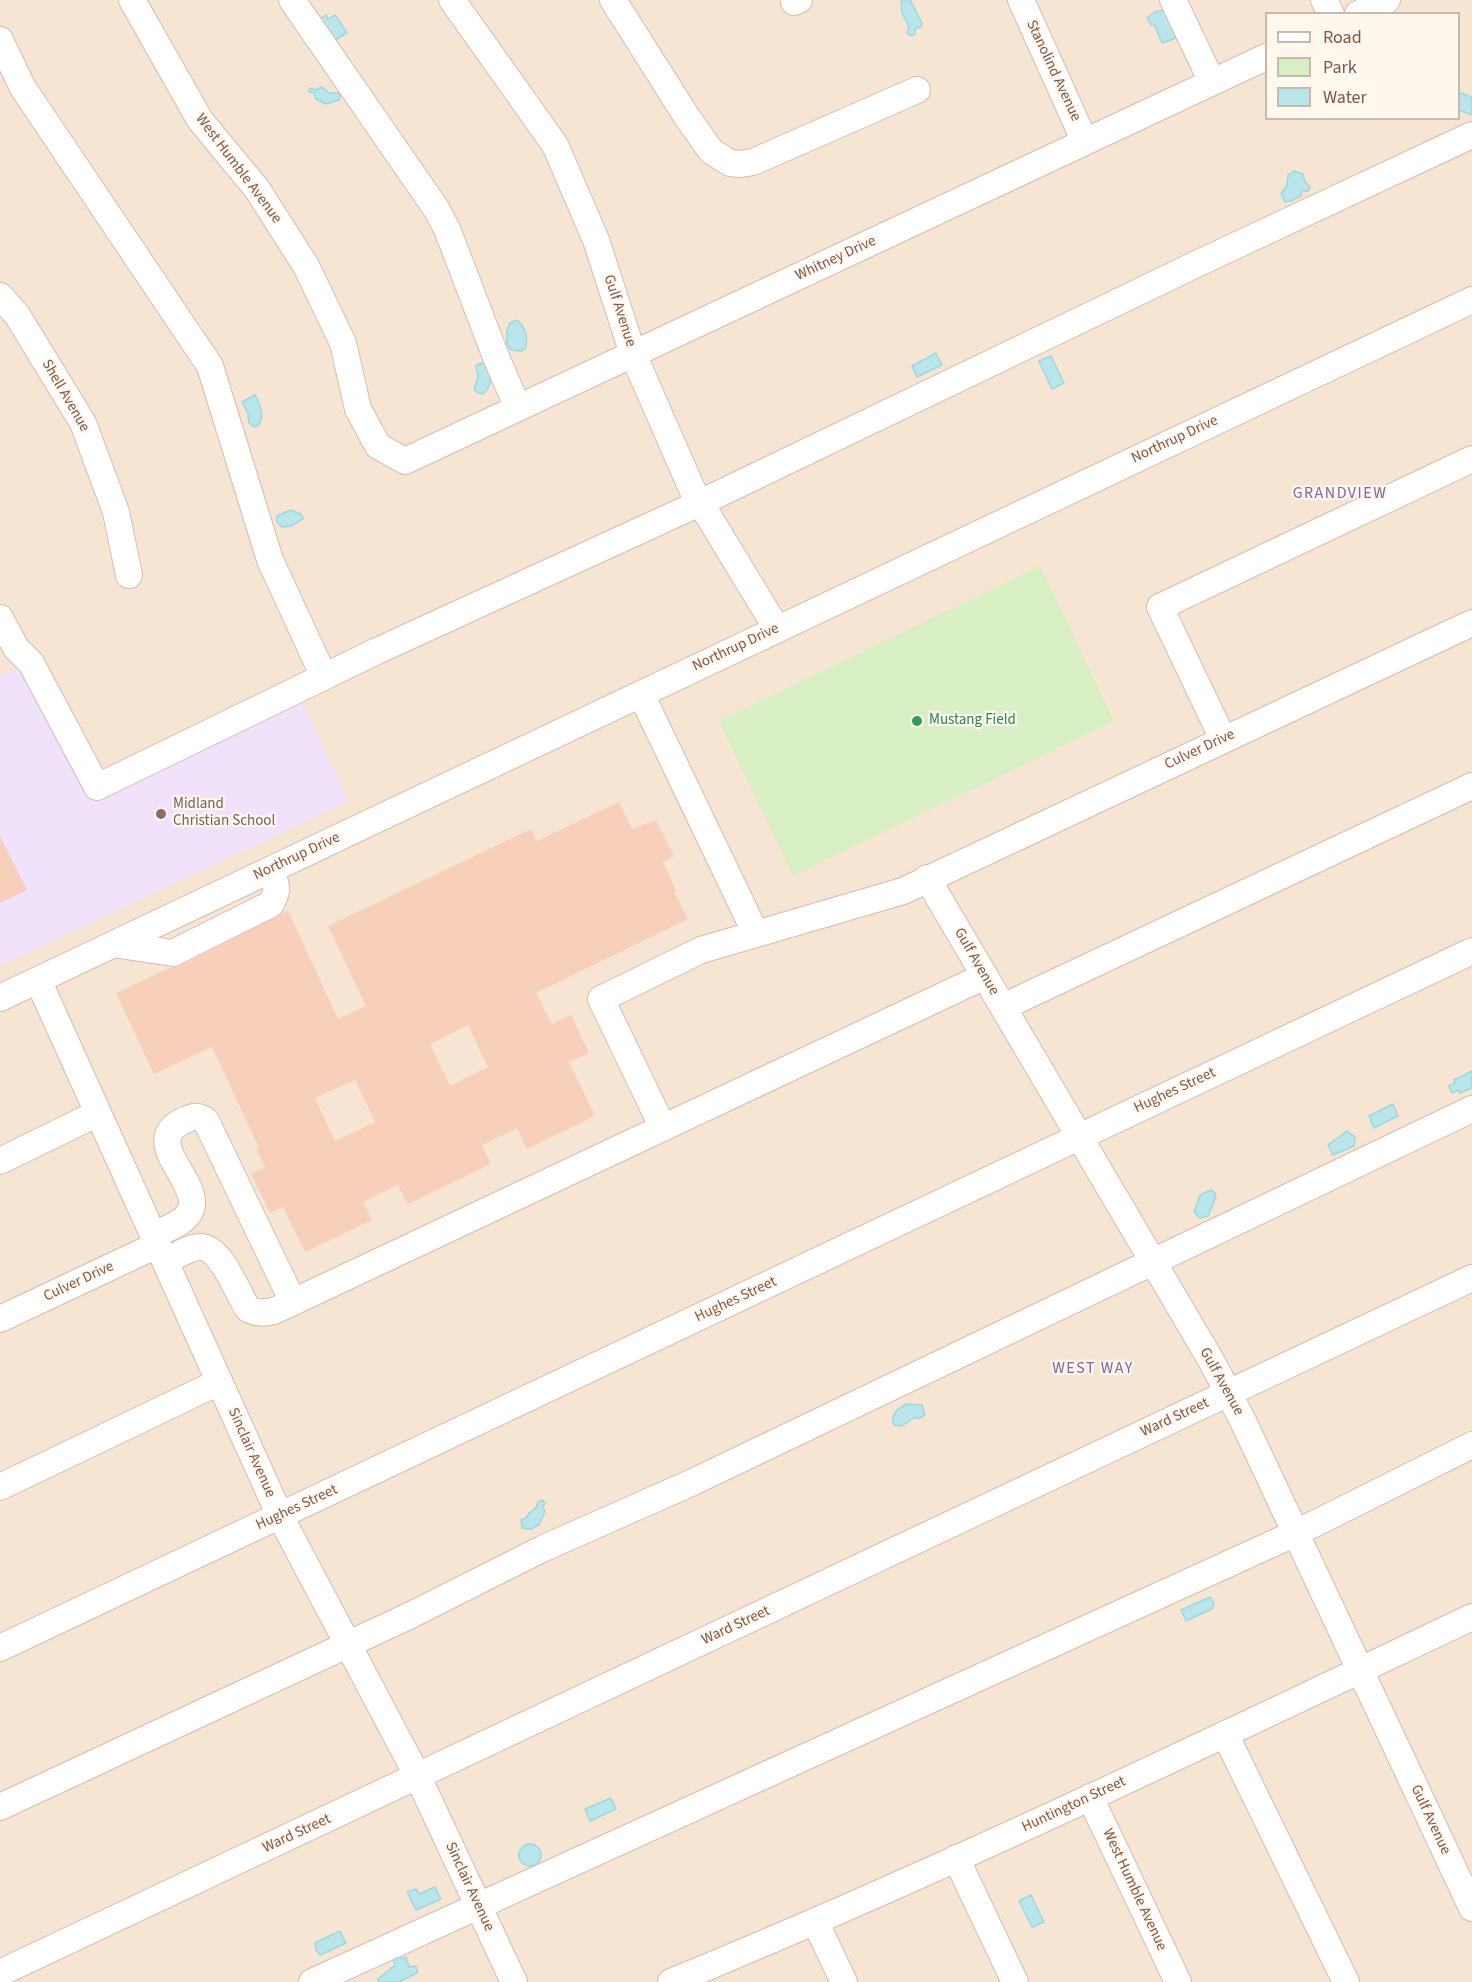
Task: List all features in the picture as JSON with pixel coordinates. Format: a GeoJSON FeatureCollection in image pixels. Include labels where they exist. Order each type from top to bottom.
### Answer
{"type":"FeatureCollection","features":[{"type":"Feature","properties":{"kind":"street","name":"West Humble Avenue"},"geometry":{"type":"LineString","coordinates":[[132,0],[200,120],[257,189],[306,266],[343,343],[358,409],[378,446],[405,461]]}},
{"type":"Feature","properties":{"kind":"street"},"geometry":{"type":"LineString","coordinates":[[292,0],[437,210],[447,229],[518,408]]}},
{"type":"Feature","properties":{"kind":"street","name":"Gulf Avenue"},"geometry":{"type":"LineString","coordinates":[[452,0],[555,145],[596,240],[633,354],[692,489],[777,629]]}},
{"type":"Feature","properties":{"kind":"street"},"geometry":{"type":"LineString","coordinates":[[613,0],[711,151],[730,163],[753,162],[917,90]]}},
{"type":"Feature","properties":{"kind":"street","name":"Stanolind Avenue"},"geometry":{"type":"LineString","coordinates":[[1021,0],[1085,142]]}},
{"type":"Feature","properties":{"kind":"street"},"geometry":{"type":"LineString","coordinates":[[1173,0],[1212,82]]}},
{"type":"Feature","properties":{"kind":"street"},"geometry":{"type":"LineString","coordinates":[[1362,12],[1387,0]]}},
{"type":"Feature","properties":{"kind":"street"},"geometry":{"type":"LineString","coordinates":[[0,40],[23,88],[210,366],[270,560],[324,677]]}},
{"type":"Feature","properties":{"kind":"street","name":"Whitney Drive"},"geometry":{"type":"LineString","coordinates":[[405,461],[1265,57]]}},
{"type":"Feature","properties":{"kind":"street"},"geometry":{"type":"LineString","coordinates":[[0,618],[8,655],[31,663],[97,787],[324,677],[700,503],[1205,260],[1472,135]]}},
{"type":"Feature","properties":{"kind":"street","name":"Shell Avenue"},"geometry":{"type":"LineString","coordinates":[[0,296],[16,315],[83,423],[116,512],[129,575]]}},
{"type":"Feature","properties":{"kind":"street","name":"Northrup Drive"},"geometry":{"type":"LineString","coordinates":[[0,998],[1472,300]]}},
{"type":"Feature","properties":{"kind":"street"},"geometry":{"type":"LineString","coordinates":[[1223,739],[1160,607],[1472,459]]}},
{"type":"Feature","properties":{"kind":"street","name":"Culver Drive"},"geometry":{"type":"LineString","coordinates":[[663,1128],[601,999],[701,950],[903,891],[1472,623]]}},
{"type":"Feature","properties":{"kind":"street"},"geometry":{"type":"LineString","coordinates":[[641,694],[756,934]]}},
{"type":"Feature","properties":{"kind":"street"},"geometry":{"type":"LineString","coordinates":[[1003,1007],[1472,786]]}},
{"type":"Feature","properties":{"kind":"street"},"geometry":{"type":"LineString","coordinates":[[113,944],[173,953],[271,904],[277,893],[277,885],[270,870]]}},
{"type":"Feature","properties":{"kind":"street","name":"Gulf Avenue"},"geometry":{"type":"LineString","coordinates":[[927,878],[1212,1362],[1243,1421],[1472,1908]]}},
{"type":"Feature","properties":{"kind":"street","name":"Hughes Street"},"geometry":{"type":"LineString","coordinates":[[0,1648],[1472,951]]}},
{"type":"Feature","properties":{"kind":"street"},"geometry":{"type":"LineString","coordinates":[[159,1247],[199,1247],[216,1253],[248,1309],[262,1313],[274,1311],[985,976]]}},
{"type":"Feature","properties":{"kind":"street","name":"Sinclair Avenue"},"geometry":{"type":"LineString","coordinates":[[38,980],[280,1516],[418,1777],[514,1982]]}},
{"type":"Feature","properties":{"kind":"street"},"geometry":{"type":"LineString","coordinates":[[0,1807],[411,1615],[542,1549],[693,1482],[1472,1109]]}},
{"type":"Feature","properties":{"kind":"street"},"geometry":{"type":"LineString","coordinates":[[0,1161],[98,1113]]}},
{"type":"Feature","properties":{"kind":"street"},"geometry":{"type":"LineString","coordinates":[[159,1247],[189,1215],[192,1204],[189,1191],[169,1149],[167,1138],[171,1129],[181,1122],[194,1116],[200,1117],[206,1121],[293,1302]]}},
{"type":"Feature","properties":{"kind":"street","name":"Culver Drive"},"geometry":{"type":"LineString","coordinates":[[0,1319],[159,1247]]}},
{"type":"Feature","properties":{"kind":"street","name":"Ward Street"},"geometry":{"type":"LineString","coordinates":[[0,1973],[1472,1278]]}},
{"type":"Feature","properties":{"kind":"street"},"geometry":{"type":"LineString","coordinates":[[0,1487],[219,1382]]}},
{"type":"Feature","properties":{"kind":"street"},"geometry":{"type":"LineString","coordinates":[[312,1982],[1296,1533],[1472,1445]]}},
{"type":"Feature","properties":{"kind":"street","name":"Huntington Street"},"geometry":{"type":"LineString","coordinates":[[676,1981],[1090,1797],[1472,1617]]}},
{"type":"Feature","properties":{"kind":"street"},"geometry":{"type":"LineString","coordinates":[[1225,1734],[1346,1982]]}},
{"type":"Feature","properties":{"kind":"street","name":"West Humble Avenue"},"geometry":{"type":"LineString","coordinates":[[1090,1797],[1178,1982]]}},
{"type":"Feature","properties":{"kind":"street"},"geometry":{"type":"LineString","coordinates":[[956,1858],[1015,1982]]}},
{"type":"Feature","properties":{"kind":"street"},"geometry":{"type":"LineString","coordinates":[[815,1921],[844,1982]]}},
{"type":"Feature","properties":{"kind":"shaded area"},"geometry":{"type":"Polygon","coordinates":[[[0,0],[1472,0],[1472,1982],[0,1982],[0,0]]]}},
{"type":"Feature","properties":{"kind":"shaded area","name":"Midland Christian School"},"geometry":{"type":"Polygon","coordinates":[[[23,665],[89,801],[301,700],[349,801],[0,966],[0,676],[23,665]]]}},
{"type":"Feature","properties":{"kind":"green space","name":"Mustang Field"},"geometry":{"type":"Polygon","coordinates":[[[1040,566],[1114,721],[793,876],[719,721],[1040,566]]]}},
{"type":"Feature","properties":{"kind":"water"},"geometry":{"type":"Polygon","coordinates":[[[901,0],[910,0],[922,23],[922,26],[915,29],[915,34],[912,36],[907,33],[909,27],[902,13],[901,0]]]}},
{"type":"Feature","properties":{"kind":"water"},"geometry":{"type":"Polygon","coordinates":[[[1164,10],[1176,38],[1162,43],[1154,24],[1151,25],[1147,18],[1155,12],[1164,10]]]}},
{"type":"Feature","properties":{"kind":"water"},"geometry":{"type":"Polygon","coordinates":[[[326,15],[328,19],[335,15],[347,33],[335,40],[320,19],[326,15]]]}},
{"type":"Feature","properties":{"kind":"water"},"geometry":{"type":"Polygon","coordinates":[[[322,87],[329,93],[338,93],[339,100],[326,104],[316,99],[314,93],[309,92],[310,88],[315,90],[322,87]]]}},
{"type":"Feature","properties":{"kind":"water"},"geometry":{"type":"Polygon","coordinates":[[[1460,93],[1472,97],[1472,115],[1460,110],[1460,93]]]}},
{"type":"Feature","properties":{"kind":"water"},"geometry":{"type":"Polygon","coordinates":[[[1294,171],[1303,174],[1310,188],[1308,191],[1302,191],[1301,196],[1285,202],[1281,194],[1287,185],[1288,175],[1294,171]]]}},
{"type":"Feature","properties":{"kind":"water"},"geometry":{"type":"Polygon","coordinates":[[[517,320],[526,333],[525,349],[521,351],[511,350],[507,344],[507,331],[510,323],[517,320]]]}},
{"type":"Feature","properties":{"kind":"water"},"geometry":{"type":"Polygon","coordinates":[[[936,353],[942,365],[917,377],[912,366],[936,353]]]}},
{"type":"Feature","properties":{"kind":"water"},"geometry":{"type":"Polygon","coordinates":[[[1051,356],[1064,383],[1052,389],[1039,361],[1051,356]]]}},
{"type":"Feature","properties":{"kind":"water"},"geometry":{"type":"Polygon","coordinates":[[[481,363],[487,365],[490,377],[490,384],[483,394],[474,389],[478,377],[476,366],[481,363]]]}},
{"type":"Feature","properties":{"kind":"water"},"geometry":{"type":"Polygon","coordinates":[[[255,395],[262,417],[259,425],[254,427],[249,423],[248,413],[242,402],[255,395]]]}},
{"type":"Feature","properties":{"kind":"water"},"geometry":{"type":"Polygon","coordinates":[[[291,510],[301,514],[303,519],[291,526],[282,527],[277,522],[277,516],[291,510]]]}},
{"type":"Feature","properties":{"kind":"water"},"geometry":{"type":"Polygon","coordinates":[[[1472,1071],[1472,1088],[1460,1093],[1458,1090],[1452,1093],[1449,1086],[1455,1083],[1454,1080],[1472,1071]]]}},
{"type":"Feature","properties":{"kind":"water"},"geometry":{"type":"Polygon","coordinates":[[[1393,1104],[1398,1116],[1374,1128],[1369,1116],[1393,1104]]]}},
{"type":"Feature","properties":{"kind":"water"},"geometry":{"type":"Polygon","coordinates":[[[1347,1131],[1355,1137],[1354,1146],[1333,1155],[1328,1145],[1347,1131]]]}},
{"type":"Feature","properties":{"kind":"water"},"geometry":{"type":"Polygon","coordinates":[[[1211,1190],[1216,1197],[1208,1216],[1200,1218],[1194,1212],[1200,1195],[1211,1190]]]}},
{"type":"Feature","properties":{"kind":"water"},"geometry":{"type":"Polygon","coordinates":[[[907,1404],[922,1405],[925,1415],[918,1419],[915,1417],[902,1426],[894,1425],[893,1418],[896,1412],[907,1404]]]}},
{"type":"Feature","properties":{"kind":"water"},"geometry":{"type":"Polygon","coordinates":[[[542,1500],[545,1503],[543,1507],[545,1511],[539,1525],[531,1529],[522,1528],[521,1520],[526,1518],[542,1500]]]}},
{"type":"Feature","properties":{"kind":"water"},"geometry":{"type":"Polygon","coordinates":[[[1210,1597],[1214,1604],[1212,1609],[1186,1621],[1181,1610],[1210,1597]]]}},
{"type":"Feature","properties":{"kind":"water"},"geometry":{"type":"Polygon","coordinates":[[[611,1798],[616,1809],[590,1821],[585,1809],[611,1798]]]}},
{"type":"Feature","properties":{"kind":"water"},"geometry":{"type":"Polygon","coordinates":[[[530,1844],[538,1847],[541,1855],[538,1863],[530,1866],[522,1863],[519,1855],[522,1847],[530,1844]]]}},
{"type":"Feature","properties":{"kind":"water"},"geometry":{"type":"Polygon","coordinates":[[[435,1887],[441,1899],[416,1910],[407,1892],[416,1889],[419,1894],[435,1887]]]}},
{"type":"Feature","properties":{"kind":"water"},"geometry":{"type":"Polygon","coordinates":[[[1031,1895],[1044,1922],[1032,1927],[1019,1901],[1031,1895]]]}},
{"type":"Feature","properties":{"kind":"water"},"geometry":{"type":"Polygon","coordinates":[[[340,1931],[346,1943],[320,1955],[315,1943],[340,1931]]]}},
{"type":"Feature","properties":{"kind":"water"},"geometry":{"type":"Polygon","coordinates":[[[400,1955],[402,1959],[406,1957],[409,1967],[416,1966],[417,1973],[399,1982],[379,1982],[378,1979],[395,1965],[393,1958],[400,1955]]]}},
{"type":"Feature","properties":{"kind":"building"},"geometry":{"type":"Polygon","coordinates":[[[619,802],[632,829],[656,820],[674,856],[663,862],[676,891],[674,892],[688,919],[536,993],[552,1024],[571,1015],[589,1053],[569,1062],[595,1116],[527,1149],[517,1128],[482,1145],[491,1164],[408,1204],[398,1185],[363,1202],[372,1220],[305,1252],[283,1207],[270,1213],[251,1174],[265,1167],[256,1149],[259,1148],[212,1047],[154,1074],[116,993],[169,968],[180,966],[288,911],[338,1019],[366,1006],[328,926],[531,829],[537,841],[619,802]],[[468,1025],[430,1044],[450,1086],[488,1067],[468,1025]],[[355,1080],[315,1098],[335,1141],[375,1122],[355,1080]]]}},
{"type":"Feature","properties":{"kind":"building"},"geometry":{"type":"Polygon","coordinates":[[[0,836],[27,890],[0,903],[0,836]]]}},
{"type":"Feature","properties":{"kind":"place","name":"Mustang Field"},"geometry":{"type":"Point","coordinates":[917,721]}},
{"type":"Feature","properties":{"kind":"place","name":"Midland Christian School"},"geometry":{"type":"Point","coordinates":[161,814]}},
{"type":"Feature","properties":{"kind":"district","name":"GRANDVIEW"},"geometry":{"type":"Point","coordinates":[1340,494]}},
{"type":"Feature","properties":{"kind":"district","name":"WEST WAY"},"geometry":{"type":"Point","coordinates":[1093,1369]}}]}
